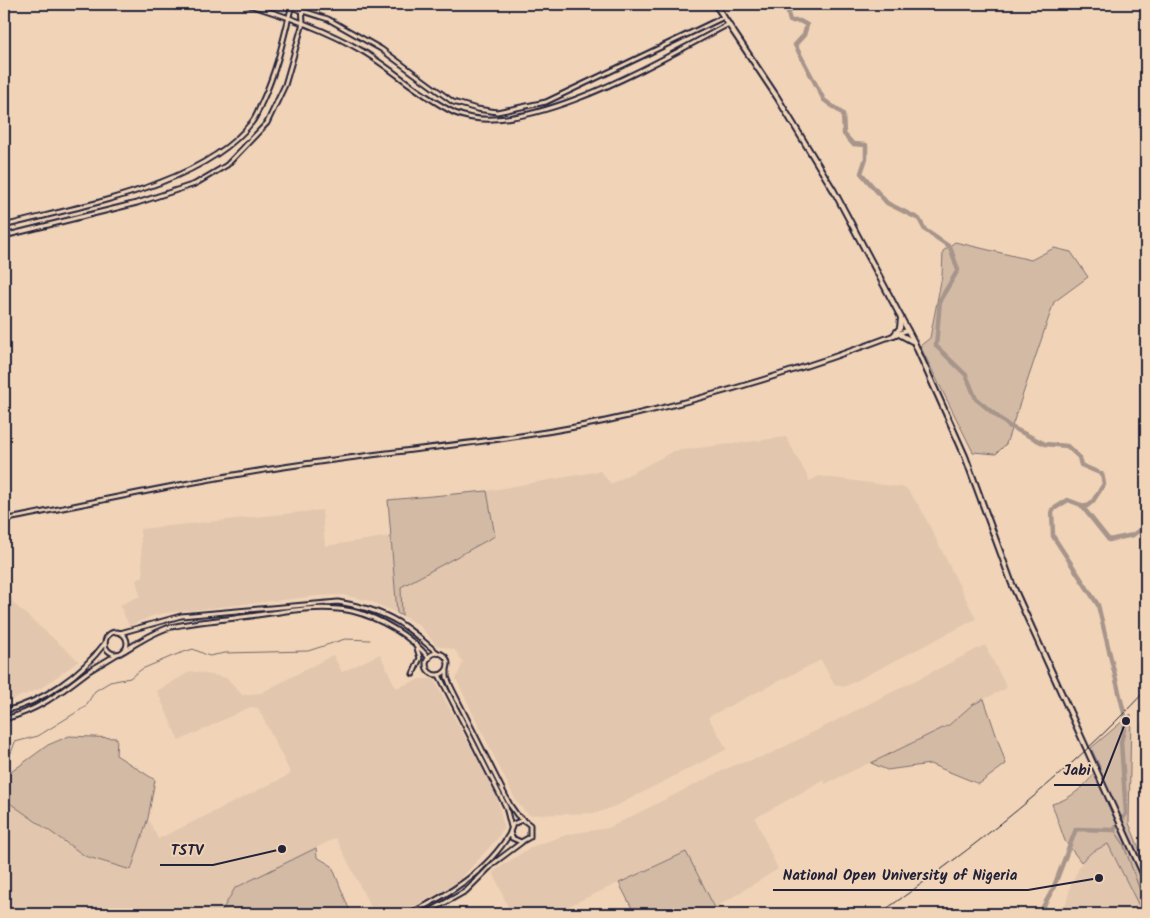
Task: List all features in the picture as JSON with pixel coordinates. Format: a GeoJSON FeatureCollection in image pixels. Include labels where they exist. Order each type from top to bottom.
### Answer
{"type":"FeatureCollection","features":[{"type":"Feature","properties":{"kind":"main road"},"geometry":{"type":"LineString","coordinates":[[716,4],[830,184],[914,342],[965,456],[1012,584],[1146,880]]}},
{"type":"Feature","properties":{"kind":"main road"},"geometry":{"type":"LineString","coordinates":[[900,316],[900,328],[896,335],[914,342]]}},
{"type":"Feature","properties":{"kind":"street"},"geometry":{"type":"LineString","coordinates":[[246,4],[326,32],[365,53],[404,82],[456,113],[494,120],[539,112],[581,97],[729,24]]}},
{"type":"Feature","properties":{"kind":"street"},"geometry":{"type":"LineString","coordinates":[[281,4],[292,5],[328,19],[381,49],[453,102],[477,109],[497,112],[546,102],[724,17]]}},
{"type":"Feature","properties":{"kind":"street"},"geometry":{"type":"LineString","coordinates":[[4,236],[145,200],[195,184],[227,165],[267,123],[285,86],[303,23],[302,4]]}},
{"type":"Feature","properties":{"kind":"street"},"geometry":{"type":"LineString","coordinates":[[4,226],[141,189],[191,170],[234,141],[253,121],[276,73],[292,5]]}},
{"type":"Feature","properties":{"kind":"street"},"geometry":{"type":"LineString","coordinates":[[4,520],[209,478],[321,461],[504,439],[618,418],[774,377],[908,330]]}},
{"type":"Feature","properties":{"kind":"street"},"geometry":{"type":"LineString","coordinates":[[4,711],[29,703],[57,688],[96,654],[110,634],[181,616],[338,602],[356,605],[388,617],[403,625],[438,653],[446,657],[449,663],[447,677],[451,687],[510,805],[522,820],[529,823],[532,829],[530,837],[494,863],[466,891],[425,914]]}},
{"type":"Feature","properties":{"kind":"street"},"geometry":{"type":"LineString","coordinates":[[4,719],[21,714],[52,699],[88,672],[148,636],[178,626],[321,609],[352,611],[385,623],[416,644],[428,658]]}},
{"type":"Feature","properties":{"kind":"street"},"geometry":{"type":"LineString","coordinates":[[120,633],[127,641],[124,651]]}},
{"type":"Feature","properties":{"kind":"street"},"geometry":{"type":"LineString","coordinates":[[105,643],[107,650],[117,654]]}},
{"type":"Feature","properties":{"kind":"street"},"geometry":{"type":"LineString","coordinates":[[413,674],[420,658],[416,644]]}},
{"type":"Feature","properties":{"kind":"street"},"geometry":{"type":"LineString","coordinates":[[410,914],[445,896],[469,879],[510,832],[511,827],[506,807],[438,675],[428,670],[426,664],[428,658],[438,653]]}},
{"type":"Feature","properties":{"kind":"street"},"geometry":{"type":"LineString","coordinates":[[438,675],[447,670]]}},
{"type":"Feature","properties":{"kind":"street"},"geometry":{"type":"LineString","coordinates":[[511,827],[516,822],[522,820]]}},
{"type":"Feature","properties":{"kind":"street"},"geometry":{"type":"LineString","coordinates":[[510,832],[516,841],[522,842]]}},
{"type":"Feature","properties":{"kind":"shaded area"},"geometry":{"type":"Polygon","coordinates":[[[955,242],[1031,260],[1054,248],[1071,252],[1088,277],[1054,302],[1006,444],[996,454],[973,452],[920,346],[930,338],[942,276],[943,251],[955,242]]]}},
{"type":"Feature","properties":{"kind":"shaded area"},"geometry":{"type":"Polygon","coordinates":[[[786,437],[810,481],[819,476],[906,488],[920,507],[976,619],[844,687],[834,684],[821,660],[708,717],[727,749],[618,805],[597,813],[529,815],[517,803],[456,679],[463,662],[455,650],[436,645],[419,625],[402,616],[401,587],[495,536],[487,491],[600,471],[611,484],[674,451],[786,437]]]}},
{"type":"Feature","properties":{"kind":"shaded area"},"geometry":{"type":"Polygon","coordinates":[[[487,491],[495,536],[401,587],[402,616],[397,613],[388,500],[487,491]]]}},
{"type":"Feature","properties":{"kind":"shaded area"},"geometry":{"type":"Polygon","coordinates":[[[322,510],[325,546],[391,536],[397,613],[370,601],[343,595],[318,596],[165,613],[152,616],[129,626],[120,605],[140,596],[136,580],[143,577],[140,529],[322,510]]]}},
{"type":"Feature","properties":{"kind":"shaded area"},"geometry":{"type":"Polygon","coordinates":[[[6,573],[13,603],[79,661],[41,688],[4,703],[4,574],[6,573]]]}},
{"type":"Feature","properties":{"kind":"shaded area"},"geometry":{"type":"Polygon","coordinates":[[[985,645],[1007,688],[972,705],[949,725],[825,784],[824,780],[755,818],[778,869],[715,908],[686,852],[551,914],[511,914],[493,872],[531,847],[569,834],[608,828],[732,766],[768,755],[985,645]]]}},
{"type":"Feature","properties":{"kind":"shaded area"},"geometry":{"type":"Polygon","coordinates":[[[380,654],[396,688],[420,679],[434,679],[497,797],[504,827],[497,839],[456,884],[400,914],[374,914],[336,838],[235,888],[220,914],[4,914],[4,799],[85,856],[131,870],[148,818],[158,839],[291,774],[258,708],[250,707],[179,741],[157,691],[191,671],[227,678],[242,695],[261,693],[333,655],[342,672],[380,654]]]}},
{"type":"Feature","properties":{"kind":"shaded area"},"geometry":{"type":"Polygon","coordinates":[[[984,699],[1006,764],[979,784],[930,764],[887,770],[871,763],[949,725],[972,705],[984,699]]]}},
{"type":"Feature","properties":{"kind":"shaded area"},"geometry":{"type":"Polygon","coordinates":[[[1131,714],[1129,823],[1143,858],[1146,859],[1146,914],[1143,914],[1108,844],[1092,852],[1081,862],[1065,841],[1052,804],[1067,798],[1090,779],[1100,767],[1091,748],[1131,714]]]}},
{"type":"Feature","properties":{"kind":"shaded area"},"geometry":{"type":"Polygon","coordinates":[[[1146,717],[1146,810],[1142,810],[1140,726],[1146,717]]]}},
{"type":"Feature","properties":{"kind":"shaded area"},"geometry":{"type":"Polygon","coordinates":[[[69,736],[117,738],[116,755],[155,780],[148,818],[131,870],[85,856],[4,799],[4,777],[48,745],[69,736]]]}},
{"type":"Feature","properties":{"kind":"shaded area"},"geometry":{"type":"Polygon","coordinates":[[[1108,844],[1143,914],[1049,914],[1052,909],[1066,904],[1071,884],[1084,858],[1108,844]]]}},
{"type":"Feature","properties":{"kind":"shaded area"},"geometry":{"type":"Polygon","coordinates":[[[316,848],[317,857],[332,866],[351,914],[220,914],[235,888],[316,848]]]}},
{"type":"Feature","properties":{"kind":"shaded area"},"geometry":{"type":"Polygon","coordinates":[[[686,852],[715,908],[702,914],[635,914],[619,883],[686,852]]]}},
{"type":"Feature","properties":{"kind":"waterway"},"geometry":{"type":"LineString","coordinates":[[797,4],[788,13],[790,21],[800,21],[807,25],[804,35],[795,45],[824,100],[843,114],[844,134],[853,144],[866,145],[866,158],[861,173],[887,203],[919,219],[925,230],[950,247],[958,270],[940,300],[936,346],[966,375],[976,399],[1009,426],[1045,444],[1067,446],[1079,457],[1081,465],[1102,474],[1104,484],[1093,501],[1087,506],[1081,505]]}},
{"type":"Feature","properties":{"kind":"waterway"},"geometry":{"type":"LineString","coordinates":[[1039,914],[1053,889],[1076,829],[1114,830],[1126,814],[1121,742],[1126,721],[1098,605],[1053,536],[1052,510],[1068,500],[1081,505],[1109,540],[1133,535],[1146,525]]}},
{"type":"Feature","properties":{"kind":"waterway"},"geometry":{"type":"LineString","coordinates":[[4,760],[11,753],[15,742],[38,736],[85,707],[95,691],[110,682],[130,678],[142,669],[193,649],[209,656],[225,653],[308,651],[345,639],[370,640]]}},
{"type":"Feature","properties":{"kind":"waterway"},"geometry":{"type":"LineString","coordinates":[[1114,830],[1123,843],[1146,907]]}},
{"type":"Feature","properties":{"kind":"tram line"},"geometry":{"type":"LineString","coordinates":[[879,914],[950,863],[1052,781],[1146,690]]}},
{"type":"Feature","properties":{"kind":"place","name":"Jabi"},"geometry":{"type":"Point","coordinates":[1126,721]}},
{"type":"Feature","properties":{"kind":"place","name":"TSTV"},"geometry":{"type":"Point","coordinates":[282,849]}},
{"type":"Feature","properties":{"kind":"place","name":"National Open University of Nigeria"},"geometry":{"type":"Point","coordinates":[1099,878]}}]}
